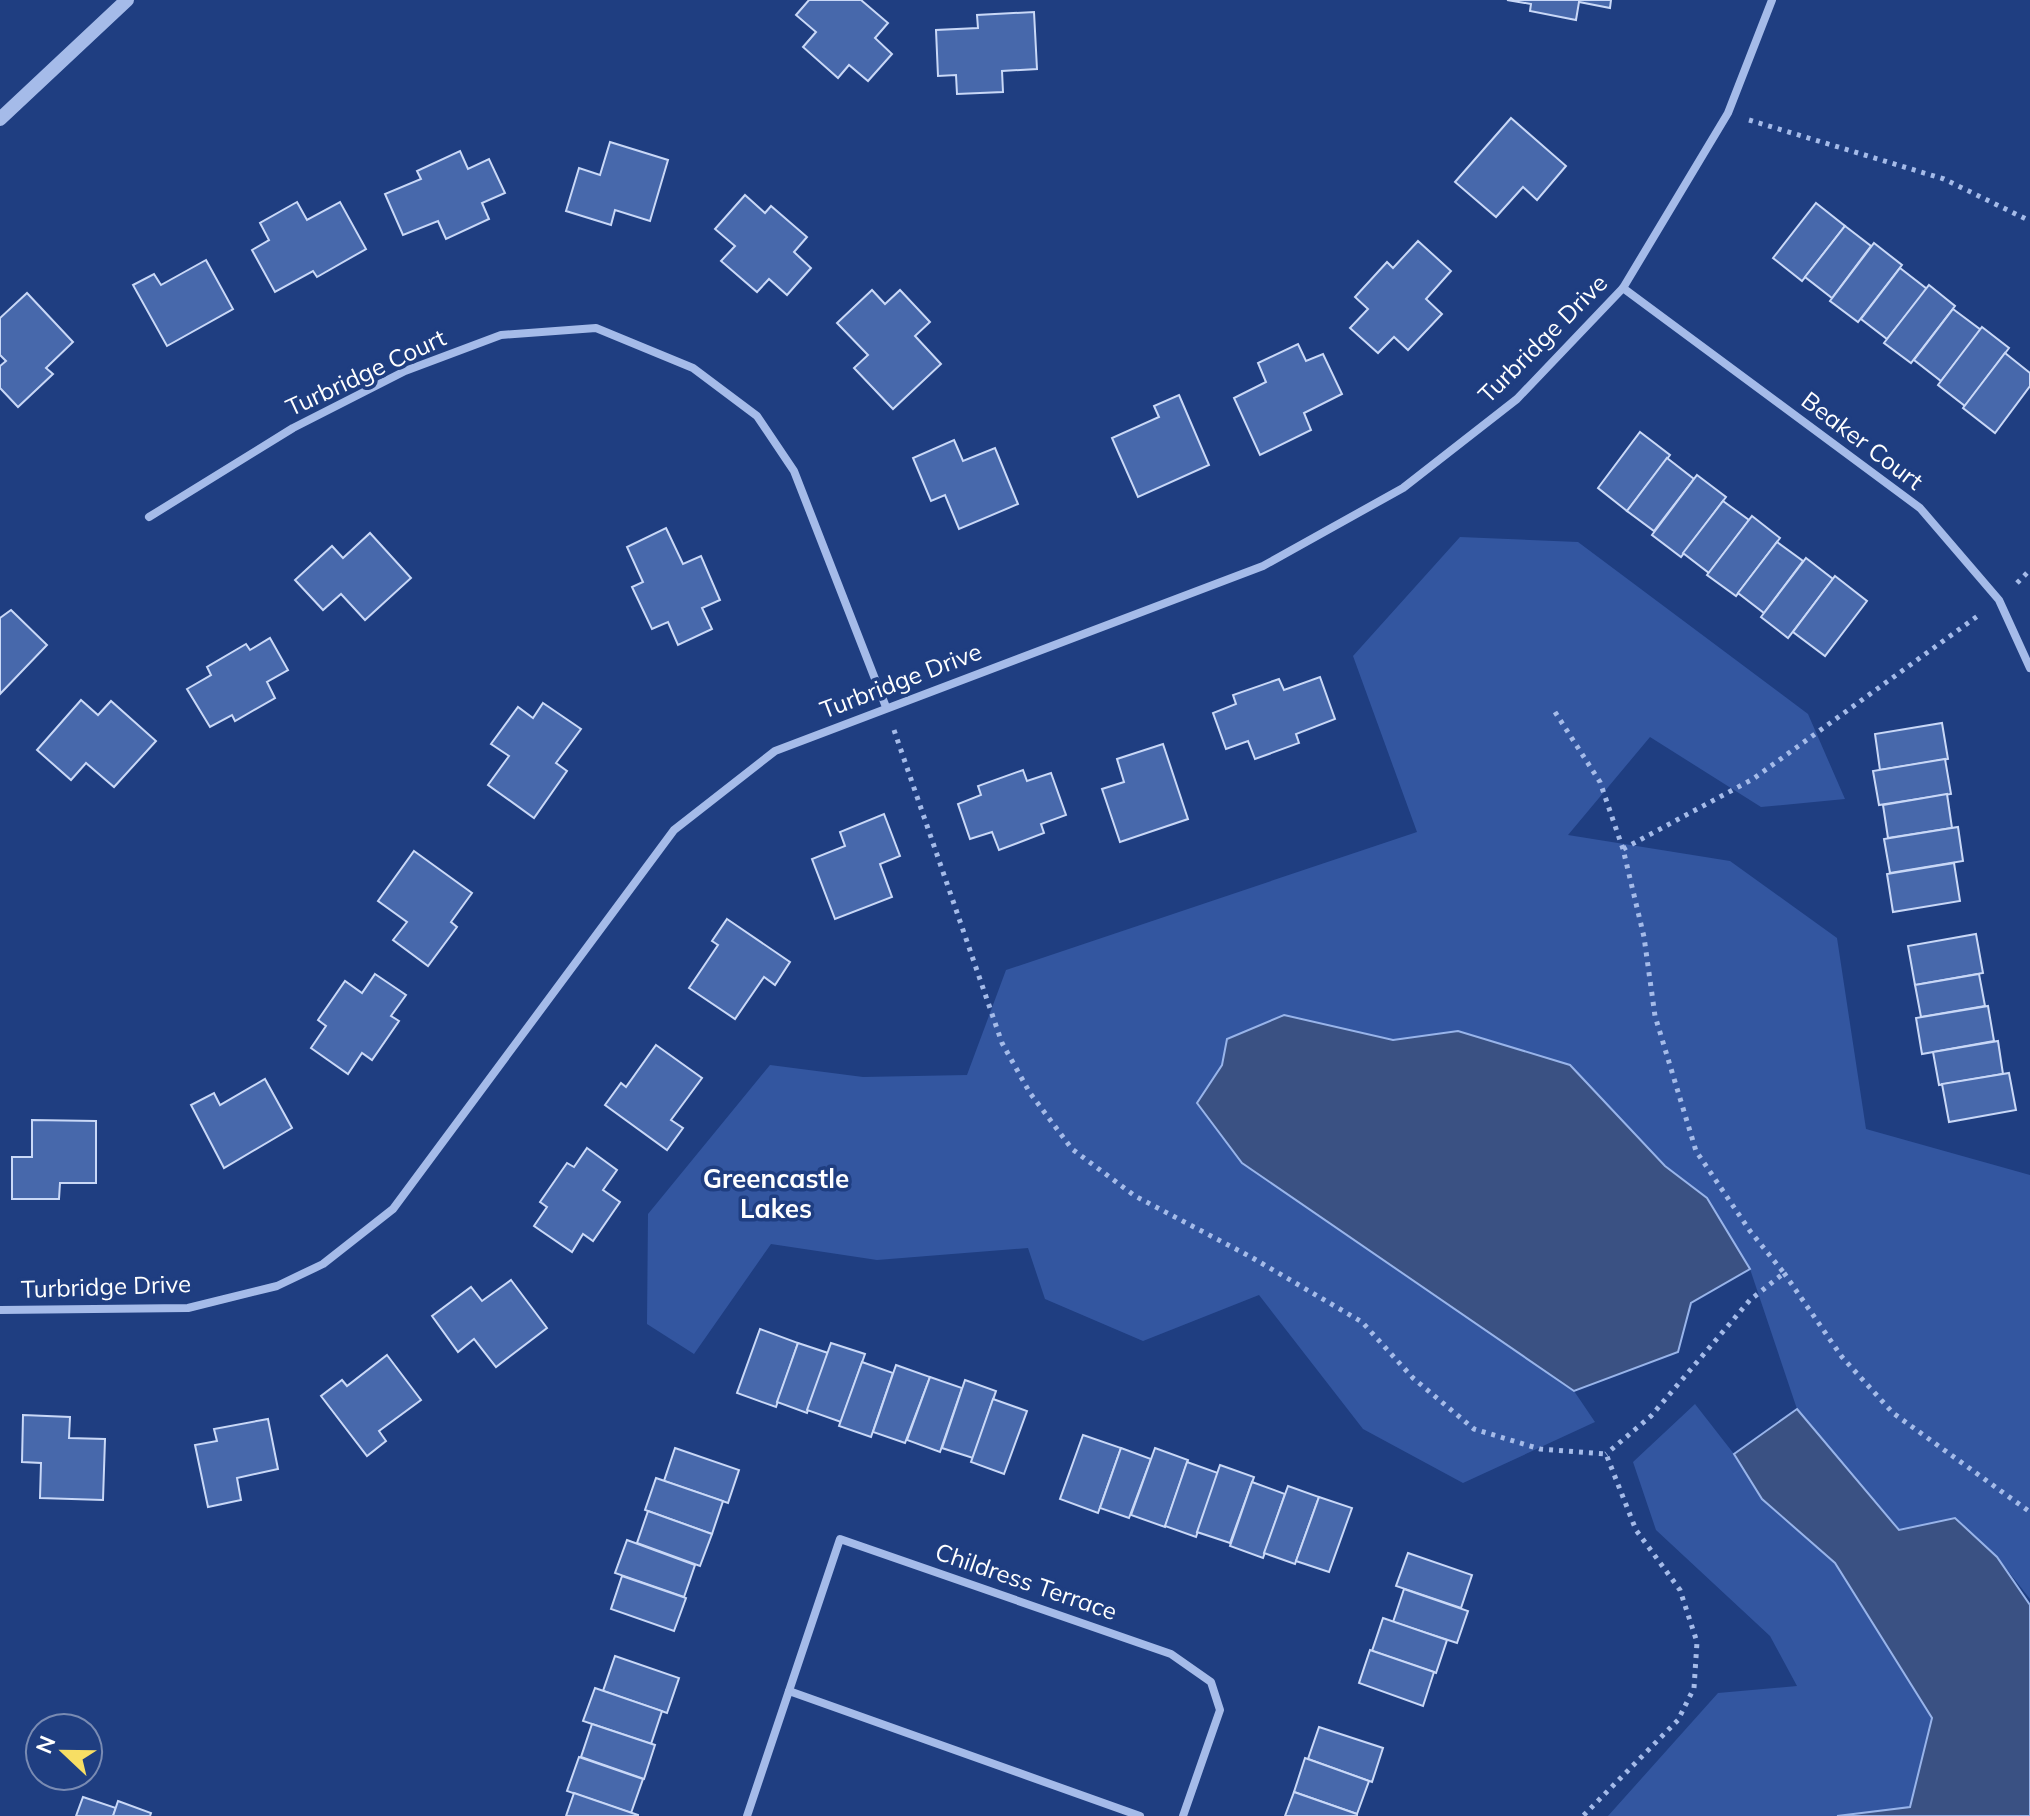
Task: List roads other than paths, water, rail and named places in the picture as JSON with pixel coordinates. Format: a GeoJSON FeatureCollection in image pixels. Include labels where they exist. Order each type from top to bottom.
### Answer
{"type":"FeatureCollection","features":[{"type":"Feature","properties":{"kind":"street"},"geometry":{"type":"LineString","coordinates":[[0,119],[127,0]]}},
{"type":"Feature","properties":{"kind":"street","name":"Turbridge Drive"},"geometry":{"type":"LineString","coordinates":[[0,1310],[188,1308],[277,1286],[323,1264],[393,1209],[674,830],[775,751],[1263,566],[1403,488],[1517,399],[1623,288],[1728,113],[1772,0]]}},
{"type":"Feature","properties":{"kind":"street","name":"Beaker Court"},"geometry":{"type":"LineString","coordinates":[[1623,288],[1920,508],[1999,600],[2030,668]]}},
{"type":"Feature","properties":{"kind":"street","name":"Turbridge Court"},"geometry":{"type":"LineString","coordinates":[[149,517],[293,428],[405,371],[501,335],[596,328],[693,368],[757,416],[794,471],[886,707]]}},
{"type":"Feature","properties":{"kind":"street","name":"Childress Terrace"},"geometry":{"type":"LineString","coordinates":[[747,1816],[840,1539],[1171,1654],[1211,1682],[1220,1710],[1183,1816]]}},
{"type":"Feature","properties":{"kind":"street"},"geometry":{"type":"LineString","coordinates":[[789,1691],[1140,1816]]}},
{"type":"Feature","properties":{"kind":"district","name":"Greencastle Lakes"},"geometry":{"type":"Point","coordinates":[776,1194]}}]}
